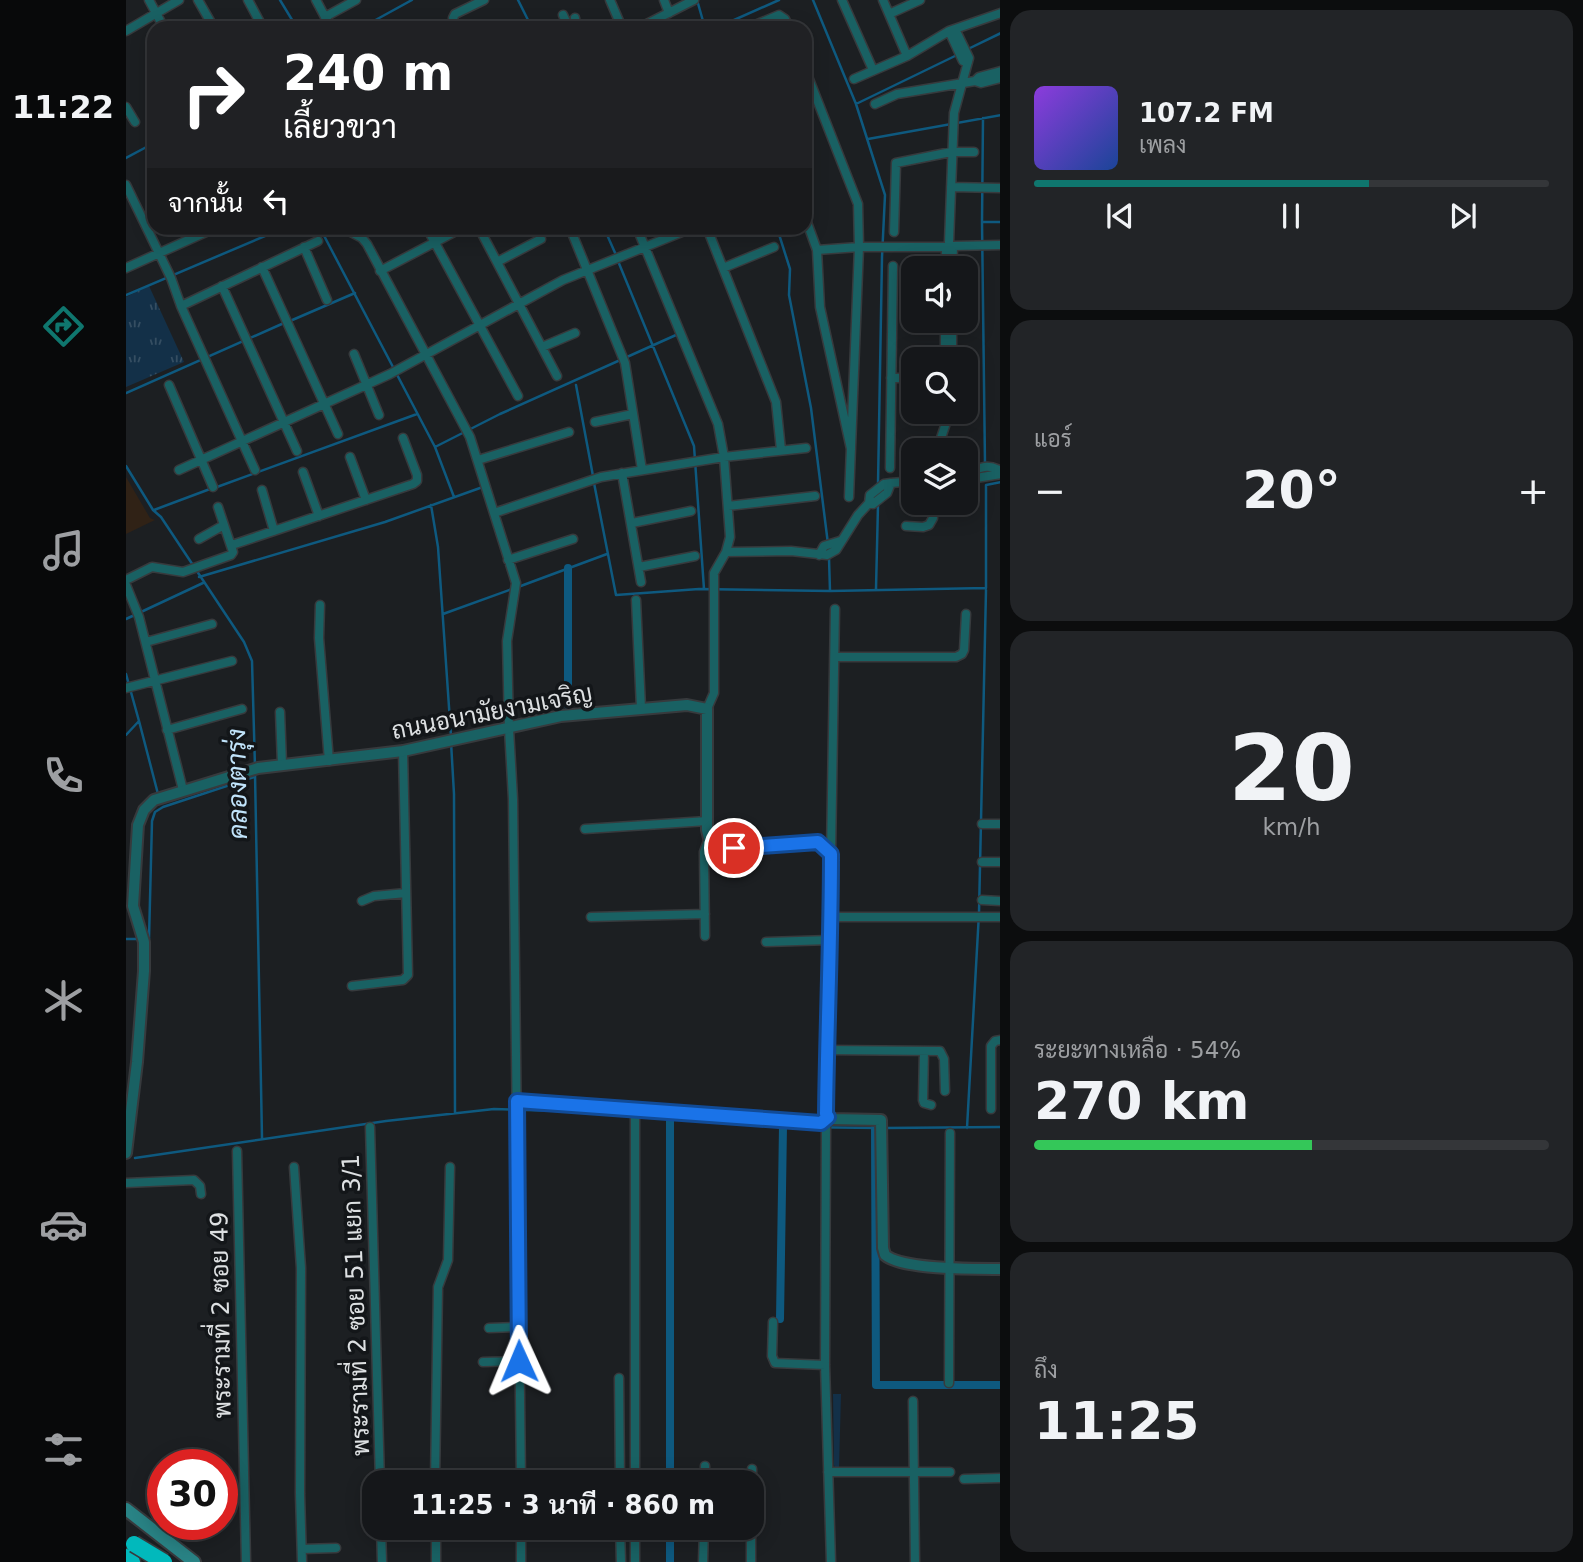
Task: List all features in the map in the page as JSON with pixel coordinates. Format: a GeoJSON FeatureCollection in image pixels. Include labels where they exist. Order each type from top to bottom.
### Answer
{"type":"FeatureCollection","features":[{"type":"Feature","properties":{"kind":"highway"},"geometry":{"type":"LineString","coordinates":[[128,1549],[132,1562]]}},
{"type":"Feature","properties":{"kind":"highway"},"geometry":{"type":"LineString","coordinates":[[128,1549],[157,1562]]}},
{"type":"Feature","properties":{"kind":"highway"},"geometry":{"type":"LineString","coordinates":[[128,1549],[163,1562]]}},
{"type":"Feature","properties":{"kind":"main road"},"geometry":{"type":"LineString","coordinates":[[126,1509],[194,1562]]}},
{"type":"Feature","properties":{"kind":"street"},"geometry":{"type":"LineString","coordinates":[[149,0],[160,21]]}},
{"type":"Feature","properties":{"kind":"street"},"geometry":{"type":"LineString","coordinates":[[126,31],[179,0]]}},
{"type":"Feature","properties":{"kind":"street"},"geometry":{"type":"LineString","coordinates":[[198,0],[210,21]]}},
{"type":"Feature","properties":{"kind":"street"},"geometry":{"type":"LineString","coordinates":[[248,0],[259,21]]}},
{"type":"Feature","properties":{"kind":"street"},"geometry":{"type":"LineString","coordinates":[[316,0],[328,21]]}},
{"type":"Feature","properties":{"kind":"street"},"geometry":{"type":"LineString","coordinates":[[325,16],[356,0]]}},
{"type":"Feature","properties":{"kind":"street"},"geometry":{"type":"LineString","coordinates":[[454,21],[455,14],[484,0]]}},
{"type":"Feature","properties":{"kind":"street"},"geometry":{"type":"LineString","coordinates":[[610,0],[619,21]]}},
{"type":"Feature","properties":{"kind":"street"},"geometry":{"type":"LineString","coordinates":[[664,0],[669,13]]}},
{"type":"Feature","properties":{"kind":"street"},"geometry":{"type":"LineString","coordinates":[[842,0],[873,70]]}},
{"type":"Feature","properties":{"kind":"street"},"geometry":{"type":"LineString","coordinates":[[883,0],[907,56]]}},
{"type":"Feature","properties":{"kind":"street"},"geometry":{"type":"LineString","coordinates":[[889,14],[920,0]]}},
{"type":"Feature","properties":{"kind":"street"},"geometry":{"type":"LineString","coordinates":[[653,21],[693,1]]}},
{"type":"Feature","properties":{"kind":"street"},"geometry":{"type":"LineString","coordinates":[[854,79],[907,56],[952,30],[1000,13]]}},
{"type":"Feature","properties":{"kind":"street"},"geometry":{"type":"LineString","coordinates":[[563,15],[567,21]]}},
{"type":"Feature","properties":{"kind":"street"},"geometry":{"type":"LineString","coordinates":[[765,21],[779,15],[786,21]]}},
{"type":"Feature","properties":{"kind":"street"},"geometry":{"type":"LineString","coordinates":[[948,256],[954,113],[965,56],[952,30]]}},
{"type":"Feature","properties":{"kind":"street"},"geometry":{"type":"LineString","coordinates":[[975,82],[979,77],[1000,71]]}},
{"type":"Feature","properties":{"kind":"street"},"geometry":{"type":"LineString","coordinates":[[875,104],[897,94],[1000,78]]}},
{"type":"Feature","properties":{"kind":"street"},"geometry":{"type":"LineString","coordinates":[[812,87],[858,204],[859,247],[849,497]]}},
{"type":"Feature","properties":{"kind":"street"},"geometry":{"type":"LineString","coordinates":[[126,107],[135,122]]}},
{"type":"Feature","properties":{"kind":"street"},"geometry":{"type":"LineString","coordinates":[[894,232],[897,163],[951,152],[974,152]]}},
{"type":"Feature","properties":{"kind":"street"},"geometry":{"type":"LineString","coordinates":[[126,185],[147,230]]}},
{"type":"Feature","properties":{"kind":"street"},"geometry":{"type":"LineString","coordinates":[[951,187],[1000,188]]}},
{"type":"Feature","properties":{"kind":"street"},"geometry":{"type":"LineString","coordinates":[[149,235],[255,470]]}},
{"type":"Feature","properties":{"kind":"street"},"geometry":{"type":"LineString","coordinates":[[126,268],[158,254],[190,235]]}},
{"type":"Feature","properties":{"kind":"street"},"geometry":{"type":"LineString","coordinates":[[356,235],[365,241],[468,434],[516,583],[508,640],[513,799],[521,1470]]}},
{"type":"Feature","properties":{"kind":"street"},"geometry":{"type":"LineString","coordinates":[[431,235],[518,397]]}},
{"type":"Feature","properties":{"kind":"street"},"geometry":{"type":"LineString","coordinates":[[380,271],[448,235]]}},
{"type":"Feature","properties":{"kind":"street"},"geometry":{"type":"LineString","coordinates":[[483,235],[557,376]]}},
{"type":"Feature","properties":{"kind":"street"},"geometry":{"type":"LineString","coordinates":[[573,235],[625,363],[642,470]]}},
{"type":"Feature","properties":{"kind":"street"},"geometry":{"type":"LineString","coordinates":[[640,235],[718,424],[724,457],[730,537],[726,552],[714,573],[713,584],[714,694],[706,709],[709,838],[713,845],[724,848],[818,842],[831,854]]}},
{"type":"Feature","properties":{"kind":"street"},"geometry":{"type":"LineString","coordinates":[[179,470],[390,374],[587,269],[674,235]]}},
{"type":"Feature","properties":{"kind":"street"},"geometry":{"type":"LineString","coordinates":[[710,235],[776,402],[781,450]]}},
{"type":"Feature","properties":{"kind":"street"},"geometry":{"type":"LineString","coordinates":[[812,235],[817,250],[818,298],[851,449]]}},
{"type":"Feature","properties":{"kind":"street"},"geometry":{"type":"LineString","coordinates":[[497,262],[541,239]]}},
{"type":"Feature","properties":{"kind":"street"},"geometry":{"type":"LineString","coordinates":[[181,306],[318,241]]}},
{"type":"Feature","properties":{"kind":"street"},"geometry":{"type":"LineString","coordinates":[[817,250],[1000,245]]}},
{"type":"Feature","properties":{"kind":"street"},"geometry":{"type":"LineString","coordinates":[[303,247],[327,300]]}},
{"type":"Feature","properties":{"kind":"street"},"geometry":{"type":"LineString","coordinates":[[723,268],[774,247]]}},
{"type":"Feature","properties":{"kind":"street"},"geometry":{"type":"LineString","coordinates":[[949,247],[951,256]]}},
{"type":"Feature","properties":{"kind":"street"},"geometry":{"type":"LineString","coordinates":[[890,468],[893,266]]}},
{"type":"Feature","properties":{"kind":"street"},"geometry":{"type":"LineString","coordinates":[[262,267],[338,434]]}},
{"type":"Feature","properties":{"kind":"street"},"geometry":{"type":"LineString","coordinates":[[222,286],[297,451]]}},
{"type":"Feature","properties":{"kind":"street"},"geometry":{"type":"LineString","coordinates":[[542,347],[575,333]]}},
{"type":"Feature","properties":{"kind":"street"},"geometry":{"type":"LineString","coordinates":[[354,354],[379,415]]}},
{"type":"Feature","properties":{"kind":"street"},"geometry":{"type":"LineString","coordinates":[[891,378],[901,378]]}},
{"type":"Feature","properties":{"kind":"street"},"geometry":{"type":"LineString","coordinates":[[835,381],[854,379]]}},
{"type":"Feature","properties":{"kind":"street"},"geometry":{"type":"LineString","coordinates":[[169,386],[213,486]]}},
{"type":"Feature","properties":{"kind":"street"},"geometry":{"type":"LineString","coordinates":[[595,422],[633,414]]}},
{"type":"Feature","properties":{"kind":"street"},"geometry":{"type":"LineString","coordinates":[[940,438],[944,424]]}},
{"type":"Feature","properties":{"kind":"street"},"geometry":{"type":"LineString","coordinates":[[478,460],[569,432]]}},
{"type":"Feature","properties":{"kind":"street"},"geometry":{"type":"LineString","coordinates":[[232,545],[417,481],[403,438]]}},
{"type":"Feature","properties":{"kind":"street"},"geometry":{"type":"LineString","coordinates":[[494,513],[601,477],[724,457],[806,448]]}},
{"type":"Feature","properties":{"kind":"street"},"geometry":{"type":"LineString","coordinates":[[350,457],[366,500]]}},
{"type":"Feature","properties":{"kind":"street"},"geometry":{"type":"LineString","coordinates":[[303,472],[319,516]]}},
{"type":"Feature","properties":{"kind":"street"},"geometry":{"type":"LineString","coordinates":[[978,473],[997,472]]}},
{"type":"Feature","properties":{"kind":"street"},"geometry":{"type":"LineString","coordinates":[[622,473],[641,582]]}},
{"type":"Feature","properties":{"kind":"street"},"geometry":{"type":"LineString","coordinates":[[726,552],[791,551],[823,555],[870,501],[887,487],[901,484]]}},
{"type":"Feature","properties":{"kind":"street"},"geometry":{"type":"LineString","coordinates":[[261,491],[274,531]]}},
{"type":"Feature","properties":{"kind":"street"},"geometry":{"type":"LineString","coordinates":[[728,506],[815,496]]}},
{"type":"Feature","properties":{"kind":"street"},"geometry":{"type":"LineString","coordinates":[[183,790],[146,642],[126,583],[152,566],[186,572],[228,557],[233,552],[232,545],[218,507]]}},
{"type":"Feature","properties":{"kind":"street"},"geometry":{"type":"LineString","coordinates":[[632,523],[691,511]]}},
{"type":"Feature","properties":{"kind":"street"},"geometry":{"type":"LineString","coordinates":[[906,526],[929,525],[933,515]]}},
{"type":"Feature","properties":{"kind":"street"},"geometry":{"type":"LineString","coordinates":[[199,539],[224,525]]}},
{"type":"Feature","properties":{"kind":"street"},"geometry":{"type":"LineString","coordinates":[[508,560],[573,538]]}},
{"type":"Feature","properties":{"kind":"street"},"geometry":{"type":"LineString","coordinates":[[639,567],[695,556]]}},
{"type":"Feature","properties":{"kind":"street"},"geometry":{"type":"LineString","coordinates":[[636,600],[641,708]]}},
{"type":"Feature","properties":{"kind":"street"},"geometry":{"type":"LineString","coordinates":[[320,605],[319,638],[329,761]]}},
{"type":"Feature","properties":{"kind":"street"},"geometry":{"type":"LineString","coordinates":[[831,1562],[825,1364],[826,1114],[835,609]]}},
{"type":"Feature","properties":{"kind":"street"},"geometry":{"type":"LineString","coordinates":[[835,657],[956,657],[964,650],[966,614]]}},
{"type":"Feature","properties":{"kind":"street"},"geometry":{"type":"LineString","coordinates":[[146,642],[212,624]]}},
{"type":"Feature","properties":{"kind":"street"},"geometry":{"type":"LineString","coordinates":[[129,687],[232,662]]}},
{"type":"Feature","properties":{"kind":"street","name":"ถนนอนามัยงามเจริญ"},"geometry":{"type":"LineString","coordinates":[[126,1153],[144,971],[144,942],[133,906],[138,825],[145,810],[160,798],[282,764],[403,751],[561,716],[687,705],[706,709]]}},
{"type":"Feature","properties":{"kind":"street"},"geometry":{"type":"LineString","coordinates":[[167,730],[242,709]]}},
{"type":"Feature","properties":{"kind":"street"},"geometry":{"type":"LineString","coordinates":[[280,712],[282,764]]}},
{"type":"Feature","properties":{"kind":"street"},"geometry":{"type":"LineString","coordinates":[[352,986],[407,979],[403,751]]}},
{"type":"Feature","properties":{"kind":"street"},"geometry":{"type":"LineString","coordinates":[[585,829],[707,821]]}},
{"type":"Feature","properties":{"kind":"street"},"geometry":{"type":"LineString","coordinates":[[982,824],[1000,824]]}},
{"type":"Feature","properties":{"kind":"street"},"geometry":{"type":"LineString","coordinates":[[705,936],[704,852],[709,838]]}},
{"type":"Feature","properties":{"kind":"street"},"geometry":{"type":"LineString","coordinates":[[982,862],[1000,862]]}},
{"type":"Feature","properties":{"kind":"street"},"geometry":{"type":"LineString","coordinates":[[362,901],[374,896],[406,893]]}},
{"type":"Feature","properties":{"kind":"street"},"geometry":{"type":"LineString","coordinates":[[982,900],[1000,901]]}},
{"type":"Feature","properties":{"kind":"street"},"geometry":{"type":"LineString","coordinates":[[591,917],[705,914]]}},
{"type":"Feature","properties":{"kind":"street"},"geometry":{"type":"LineString","coordinates":[[831,917],[1000,917]]}},
{"type":"Feature","properties":{"kind":"street"},"geometry":{"type":"LineString","coordinates":[[766,942],[830,940]]}},
{"type":"Feature","properties":{"kind":"street"},"geometry":{"type":"LineString","coordinates":[[991,1109],[991,1046],[1000,1040]]}},
{"type":"Feature","properties":{"kind":"street"},"geometry":{"type":"LineString","coordinates":[[827,1049],[935,1051],[943,1054],[945,1091]]}},
{"type":"Feature","properties":{"kind":"street"},"geometry":{"type":"LineString","coordinates":[[923,1051],[923,1100],[931,1105]]}},
{"type":"Feature","properties":{"kind":"street"},"geometry":{"type":"LineString","coordinates":[[517,1103],[821,1123],[828,1117],[881,1120],[885,1255],[896,1262],[951,1268],[1000,1269]]}},
{"type":"Feature","properties":{"kind":"street"},"geometry":{"type":"LineString","coordinates":[[635,1118],[635,1470]]}},
{"type":"Feature","properties":{"kind":"street","name":"พระรามที่ 2 ซอย 51 แยก 3/1"},"geometry":{"type":"LineString","coordinates":[[370,1127],[380,1470]]}},
{"type":"Feature","properties":{"kind":"street"},"geometry":{"type":"LineString","coordinates":[[949,1383],[950,1133]]}},
{"type":"Feature","properties":{"kind":"street","name":"พระรามที่ 2 ซอย 49"},"geometry":{"type":"LineString","coordinates":[[237,1151],[246,1562]]}},
{"type":"Feature","properties":{"kind":"street"},"geometry":{"type":"LineString","coordinates":[[294,1167],[302,1268],[302,1562]]}},
{"type":"Feature","properties":{"kind":"street"},"geometry":{"type":"LineString","coordinates":[[435,1470],[438,1287],[448,1260],[450,1167]]}},
{"type":"Feature","properties":{"kind":"street"},"geometry":{"type":"LineString","coordinates":[[126,1183],[194,1180],[200,1186],[201,1194]]}},
{"type":"Feature","properties":{"kind":"street"},"geometry":{"type":"LineString","coordinates":[[774,1322],[772,1356],[775,1363],[825,1364]]}},
{"type":"Feature","properties":{"kind":"street"},"geometry":{"type":"LineString","coordinates":[[489,1328],[519,1327]]}},
{"type":"Feature","properties":{"kind":"street"},"geometry":{"type":"LineString","coordinates":[[483,1362],[519,1361]]}},
{"type":"Feature","properties":{"kind":"street"},"geometry":{"type":"LineString","coordinates":[[619,1378],[620,1470]]}},
{"type":"Feature","properties":{"kind":"street"},"geometry":{"type":"LineString","coordinates":[[913,1401],[915,1562]]}},
{"type":"Feature","properties":{"kind":"street"},"geometry":{"type":"LineString","coordinates":[[828,1472],[950,1472]]}},
{"type":"Feature","properties":{"kind":"street"},"geometry":{"type":"LineString","coordinates":[[964,1479],[1000,1478]]}},
{"type":"Feature","properties":{"kind":"street"},"geometry":{"type":"LineString","coordinates":[[381,1540],[382,1562]]}},
{"type":"Feature","properties":{"kind":"street"},"geometry":{"type":"LineString","coordinates":[[436,1540],[436,1562]]}},
{"type":"Feature","properties":{"kind":"street"},"geometry":{"type":"LineString","coordinates":[[521,1540],[521,1562]]}},
{"type":"Feature","properties":{"kind":"street"},"geometry":{"type":"LineString","coordinates":[[620,1540],[621,1562]]}},
{"type":"Feature","properties":{"kind":"street"},"geometry":{"type":"LineString","coordinates":[[635,1540],[635,1562]]}},
{"type":"Feature","properties":{"kind":"street"},"geometry":{"type":"LineString","coordinates":[[703,1562],[704,1540]]}},
{"type":"Feature","properties":{"kind":"street"},"geometry":{"type":"LineString","coordinates":[[751,1540],[751,1562]]}},
{"type":"Feature","properties":{"kind":"street"},"geometry":{"type":"LineString","coordinates":[[302,1549],[336,1548]]}},
{"type":"Feature","properties":{"kind":"shaded area"},"geometry":{"type":"Polygon","coordinates":[[[126,477],[150,518],[155,520],[126,534],[126,477]]]}},
{"type":"Feature","properties":{"kind":"green space"},"geometry":{"type":"Polygon","coordinates":[[[149,286],[184,362],[126,387],[126,297],[149,286]]]}},
{"type":"Feature","properties":{"kind":"green space"},"geometry":{"type":"Polygon","coordinates":[[[833,1394],[841,1394],[839,1469],[834,1465],[833,1394]]]}},
{"type":"Feature","properties":{"kind":"waterway"},"geometry":{"type":"LineString","coordinates":[[280,0],[293,21]]}},
{"type":"Feature","properties":{"kind":"waterway"},"geometry":{"type":"LineString","coordinates":[[374,21],[412,0]]}},
{"type":"Feature","properties":{"kind":"waterway"},"geometry":{"type":"LineString","coordinates":[[518,0],[528,21]]}},
{"type":"Feature","properties":{"kind":"waterway"},"geometry":{"type":"LineString","coordinates":[[697,0],[703,21]]}},
{"type":"Feature","properties":{"kind":"waterway"},"geometry":{"type":"LineString","coordinates":[[732,21],[779,0]]}},
{"type":"Feature","properties":{"kind":"waterway"},"geometry":{"type":"LineString","coordinates":[[813,0],[856,104],[885,195],[878,484]]}},
{"type":"Feature","properties":{"kind":"waterway"},"geometry":{"type":"LineString","coordinates":[[966,50],[1000,33]]}},
{"type":"Feature","properties":{"kind":"waterway"},"geometry":{"type":"LineString","coordinates":[[856,104],[957,55]]}},
{"type":"Feature","properties":{"kind":"waterway"},"geometry":{"type":"LineString","coordinates":[[868,139],[1000,115]]}},
{"type":"Feature","properties":{"kind":"waterway"},"geometry":{"type":"LineString","coordinates":[[983,118],[982,222],[1000,222]]}},
{"type":"Feature","properties":{"kind":"waterway"},"geometry":{"type":"LineString","coordinates":[[126,158],[147,147]]}},
{"type":"Feature","properties":{"kind":"waterway"},"geometry":{"type":"LineString","coordinates":[[982,222],[985,464]]}},
{"type":"Feature","properties":{"kind":"waterway"},"geometry":{"type":"LineString","coordinates":[[126,295],[267,235]]}},
{"type":"Feature","properties":{"kind":"waterway"},"geometry":{"type":"LineString","coordinates":[[324,235],[435,447],[454,497]]}},
{"type":"Feature","properties":{"kind":"waterway"},"geometry":{"type":"LineString","coordinates":[[607,235],[616,255]]}},
{"type":"Feature","properties":{"kind":"waterway"},"geometry":{"type":"LineString","coordinates":[[779,235],[790,269],[789,295],[811,408],[828,544]]}},
{"type":"Feature","properties":{"kind":"waterway"},"geometry":{"type":"LineString","coordinates":[[618,261],[694,446],[704,589]]}},
{"type":"Feature","properties":{"kind":"waterway"},"geometry":{"type":"LineString","coordinates":[[290,321],[355,293]]}},
{"type":"Feature","properties":{"kind":"waterway"},"geometry":{"type":"LineString","coordinates":[[126,393],[284,323]]}},
{"type":"Feature","properties":{"kind":"waterway"},"geometry":{"type":"LineString","coordinates":[[435,447],[500,414],[676,335]]}},
{"type":"Feature","properties":{"kind":"waterway"},"geometry":{"type":"LineString","coordinates":[[576,385],[593,476]]}},
{"type":"Feature","properties":{"kind":"waterway"},"geometry":{"type":"LineString","coordinates":[[217,487],[417,414]]}},
{"type":"Feature","properties":{"kind":"waterway","name":"คลองตารุ่ง"},"geometry":{"type":"LineString","coordinates":[[126,466],[244,642],[252,661],[255,767]]}},
{"type":"Feature","properties":{"kind":"waterway"},"geometry":{"type":"LineString","coordinates":[[594,483],[616,595],[699,589],[830,591],[986,588],[986,485],[1000,482]]}},
{"type":"Feature","properties":{"kind":"waterway"},"geometry":{"type":"LineString","coordinates":[[199,577],[385,522],[480,488]]}},
{"type":"Feature","properties":{"kind":"waterway"},"geometry":{"type":"LineString","coordinates":[[154,510],[210,489]]}},
{"type":"Feature","properties":{"kind":"waterway"},"geometry":{"type":"LineString","coordinates":[[431,505],[438,547],[451,736]]}},
{"type":"Feature","properties":{"kind":"waterway"},"geometry":{"type":"LineString","coordinates":[[876,589],[878,505]]}},
{"type":"Feature","properties":{"kind":"waterway"},"geometry":{"type":"LineString","coordinates":[[518,587],[607,554]]}},
{"type":"Feature","properties":{"kind":"waterway"},"geometry":{"type":"LineString","coordinates":[[829,558],[830,591]]}},
{"type":"Feature","properties":{"kind":"waterway"},"geometry":{"type":"LineString","coordinates":[[568,568],[568,705]]}},
{"type":"Feature","properties":{"kind":"waterway"},"geometry":{"type":"LineString","coordinates":[[126,619],[203,583]]}},
{"type":"Feature","properties":{"kind":"waterway"},"geometry":{"type":"LineString","coordinates":[[443,614],[512,589]]}},
{"type":"Feature","properties":{"kind":"waterway"},"geometry":{"type":"LineString","coordinates":[[967,1128],[979,913],[986,590]]}},
{"type":"Feature","properties":{"kind":"waterway"},"geometry":{"type":"LineString","coordinates":[[126,674],[139,721],[126,735]]}},
{"type":"Feature","properties":{"kind":"waterway"},"geometry":{"type":"LineString","coordinates":[[139,721],[158,794]]}},
{"type":"Feature","properties":{"kind":"waterway"},"geometry":{"type":"LineString","coordinates":[[451,742],[454,794],[455,1113]]}},
{"type":"Feature","properties":{"kind":"waterway","name":"คลองตารุ่ง"},"geometry":{"type":"LineString","coordinates":[[255,774],[262,1138]]}},
{"type":"Feature","properties":{"kind":"waterway"},"geometry":{"type":"LineString","coordinates":[[147,939],[152,821],[155,812],[254,777]]}},
{"type":"Feature","properties":{"kind":"waterway"},"geometry":{"type":"LineString","coordinates":[[126,939],[140,939]]}},
{"type":"Feature","properties":{"kind":"waterway"},"geometry":{"type":"LineString","coordinates":[[135,1158],[386,1121],[494,1109],[599,1112],[795,1127],[878,1128]]}},
{"type":"Feature","properties":{"kind":"waterway"},"geometry":{"type":"LineString","coordinates":[[670,1117],[670,1470]]}},
{"type":"Feature","properties":{"kind":"waterway"},"geometry":{"type":"LineString","coordinates":[[780,1319],[783,1126]]}},
{"type":"Feature","properties":{"kind":"waterway"},"geometry":{"type":"LineString","coordinates":[[885,1128],[1000,1127]]}},
{"type":"Feature","properties":{"kind":"waterway"},"geometry":{"type":"LineString","coordinates":[[875,1128],[876,1385],[1000,1385]]}},
{"type":"Feature","properties":{"kind":"waterway"},"geometry":{"type":"LineString","coordinates":[[670,1540],[670,1562]]}},
{"type":"Feature","properties":{"kind":"route"},"geometry":{"type":"LineString","coordinates":[[519,1361],[517,1101],[821,1123],[828,1117],[826,1057],[831,854],[818,842],[808,841],[734,848]]}}]}
